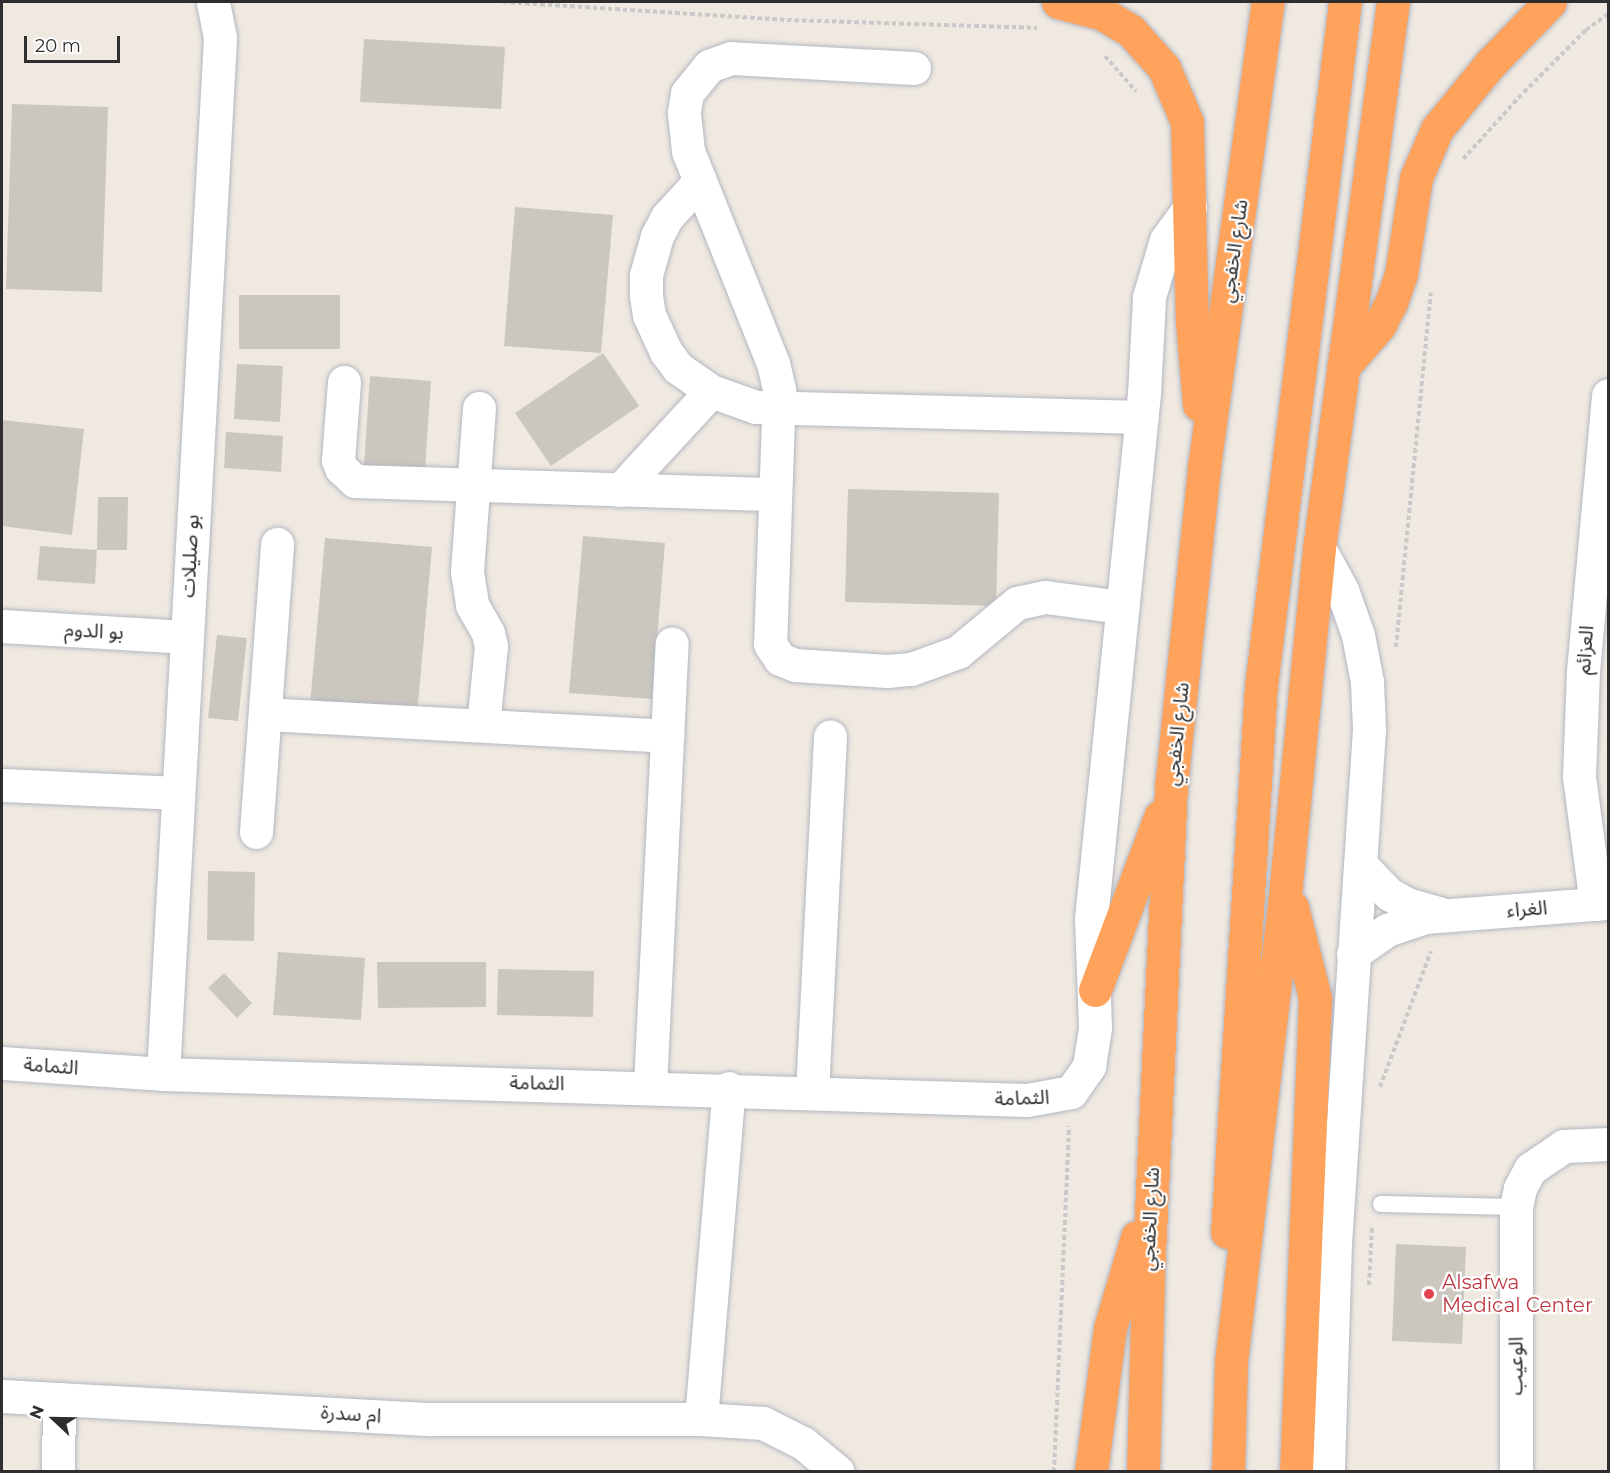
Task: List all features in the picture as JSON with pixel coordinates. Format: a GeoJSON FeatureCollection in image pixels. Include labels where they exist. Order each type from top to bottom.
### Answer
{"type":"FeatureCollection","features":[{"type":"Feature","properties":{"kind":"highway","name":"شارع الخفجي"},"geometry":{"type":"LineString","coordinates":[[1143,1472],[1152,1186],[1171,788],[1204,467],[1268,2]]}},
{"type":"Feature","properties":{"kind":"highway"},"geometry":{"type":"LineString","coordinates":[[1232,1362],[1226,1218],[1261,686],[1345,2]]}},
{"type":"Feature","properties":{"kind":"highway"},"geometry":{"type":"LineString","coordinates":[[1228,1472],[1232,1362],[1286,885],[1319,548],[1393,2]]}},
{"type":"Feature","properties":{"kind":"highway"},"geometry":{"type":"LineString","coordinates":[[1343,368],[1379,326],[1392,300],[1401,274],[1416,178],[1437,129],[1490,64],[1550,2]]}},
{"type":"Feature","properties":{"kind":"highway"},"geometry":{"type":"LineString","coordinates":[[1052,15],[1103,14],[1131,31],[1164,68],[1187,122],[1191,207],[1192,322],[1204,467]]}},
{"type":"Feature","properties":{"kind":"highway"},"geometry":{"type":"LineString","coordinates":[[1095,990],[1171,788]]}},
{"type":"Feature","properties":{"kind":"highway"},"geometry":{"type":"LineString","coordinates":[[1286,885],[1315,998],[1296,1472]]}},
{"type":"Feature","properties":{"kind":"highway"},"geometry":{"type":"LineString","coordinates":[[1091,1472],[1110,1328],[1152,1186]]}},
{"type":"Feature","properties":{"kind":"street","name":"بو صليلات"},"geometry":{"type":"LineString","coordinates":[[163,1074],[220,38],[213,2]]}},
{"type":"Feature","properties":{"kind":"street","name":"بو صليلات"},"geometry":{"type":"LineString","coordinates":[[220,38],[235,2]]}},
{"type":"Feature","properties":{"kind":"street"},"geometry":{"type":"LineString","coordinates":[[914,68],[742,57],[709,66],[692,82],[684,113],[687,150],[773,363],[780,408],[768,635],[774,653],[787,663],[887,671],[912,669],[958,652],[1017,603],[1046,597],[1122,607]]}},
{"type":"Feature","properties":{"kind":"street"},"geometry":{"type":"LineString","coordinates":[[700,181],[667,217],[657,236],[646,275],[646,296],[652,325],[666,352],[678,368],[711,391],[733,401],[780,408],[1142,417]]}},
{"type":"Feature","properties":{"kind":"street"},"geometry":{"type":"LineString","coordinates":[[1071,1092],[1089,1066],[1095,990],[1091,919],[1142,417],[1152,278],[1166,240],[1191,207]]}},
{"type":"Feature","properties":{"kind":"street"},"geometry":{"type":"LineString","coordinates":[[344,382],[338,460],[347,475],[366,483],[775,494]]}},
{"type":"Feature","properties":{"kind":"street"},"geometry":{"type":"LineString","coordinates":[[620,490],[711,391]]}},
{"type":"Feature","properties":{"kind":"street","name":"العزائم"},"geometry":{"type":"LineString","coordinates":[[1602,904],[1579,776],[1596,671],[1608,395]]}},
{"type":"Feature","properties":{"kind":"street"},"geometry":{"type":"LineString","coordinates":[[479,408],[468,589],[491,646],[483,725]]}},
{"type":"Feature","properties":{"kind":"street"},"geometry":{"type":"LineString","coordinates":[[256,832],[277,544]]}},
{"type":"Feature","properties":{"kind":"street"},"geometry":{"type":"LineString","coordinates":[[1319,548],[1342,590],[1358,635],[1367,682],[1369,729],[1335,1243],[1328,1472]]}},
{"type":"Feature","properties":{"kind":"street","name":"بو الدوم"},"geometry":{"type":"LineString","coordinates":[[2,626],[186,637]]}},
{"type":"Feature","properties":{"kind":"street"},"geometry":{"type":"LineString","coordinates":[[650,1086],[672,644]]}},
{"type":"Feature","properties":{"kind":"street"},"geometry":{"type":"LineString","coordinates":[[265,714],[667,736]]}},
{"type":"Feature","properties":{"kind":"street"},"geometry":{"type":"LineString","coordinates":[[812,1092],[830,736]]}},
{"type":"Feature","properties":{"kind":"street"},"geometry":{"type":"LineString","coordinates":[[2,785],[178,793]]}},
{"type":"Feature","properties":{"kind":"street","name":"الغراء"},"geometry":{"type":"LineString","coordinates":[[1361,865],[1389,894],[1416,908],[1446,915]]}},
{"type":"Feature","properties":{"kind":"street","name":"الغراء"},"geometry":{"type":"LineString","coordinates":[[1353,954],[1369,941],[1405,922],[1446,915],[1602,904]]}},
{"type":"Feature","properties":{"kind":"street","name":"الثمامة"},"geometry":{"type":"LineString","coordinates":[[2,1063],[163,1074],[729,1088],[1027,1100],[1071,1092]]}},
{"type":"Feature","properties":{"kind":"street"},"geometry":{"type":"LineString","coordinates":[[701,1419],[729,1088]]}},
{"type":"Feature","properties":{"kind":"street","name":"الوعيب"},"geometry":{"type":"LineString","coordinates":[[1516,1472],[1516,1207],[1530,1169],[1545,1155],[1564,1146],[1608,1144]]}},
{"type":"Feature","properties":{"kind":"street","name":"ام سدرة"},"geometry":{"type":"LineString","coordinates":[[2,1396],[431,1419],[701,1419],[763,1423],[803,1443],[838,1472]]}},
{"type":"Feature","properties":{"kind":"street"},"geometry":{"type":"LineString","coordinates":[[58,1399],[58,1472]]}},
{"type":"Feature","properties":{"kind":"lane"},"geometry":{"type":"LineString","coordinates":[[1381,1204],[1516,1207]]}},
{"type":"Feature","properties":{"kind":"path"},"geometry":{"type":"LineString","coordinates":[[503,2],[787,20],[1052,15]]}},
{"type":"Feature","properties":{"kind":"path"},"geometry":{"type":"LineString","coordinates":[[1460,162],[1524,92],[1586,30],[1608,14]]}},
{"type":"Feature","properties":{"kind":"path"},"geometry":{"type":"LineString","coordinates":[[1097,47],[1136,91],[1164,68]]}},
{"type":"Feature","properties":{"kind":"path"},"geometry":{"type":"LineString","coordinates":[[1395,660],[1432,285]]}},
{"type":"Feature","properties":{"kind":"path"},"geometry":{"type":"LineString","coordinates":[[1378,1094],[1415,987],[1446,915]]}},
{"type":"Feature","properties":{"kind":"path"},"geometry":{"type":"LineString","coordinates":[[1054,1472],[1071,1092]]}},
{"type":"Feature","properties":{"kind":"path"},"geometry":{"type":"LineString","coordinates":[[1369,1295],[1372,1224]]}},
{"type":"Feature","properties":{"kind":"building"},"geometry":{"type":"Polygon","coordinates":[[[364,39],[505,47],[501,109],[360,102],[364,39]]]}},
{"type":"Feature","properties":{"kind":"building"},"geometry":{"type":"Polygon","coordinates":[[[12,104],[108,107],[102,292],[6,289],[12,104]]]}},
{"type":"Feature","properties":{"kind":"building"},"geometry":{"type":"Polygon","coordinates":[[[515,207],[613,215],[601,353],[504,346],[515,207]]]}},
{"type":"Feature","properties":{"kind":"building"},"geometry":{"type":"Polygon","coordinates":[[[239,295],[340,295],[340,349],[239,349],[239,295]]]}},
{"type":"Feature","properties":{"kind":"building"},"geometry":{"type":"Polygon","coordinates":[[[603,353],[639,406],[551,466],[515,413],[603,353]]]}},
{"type":"Feature","properties":{"kind":"building"},"geometry":{"type":"Polygon","coordinates":[[[237,364],[283,366],[280,422],[234,419],[237,364]]]}},
{"type":"Feature","properties":{"kind":"building"},"geometry":{"type":"Polygon","coordinates":[[[370,376],[431,381],[425,470],[364,465],[370,376]]]}},
{"type":"Feature","properties":{"kind":"building"},"geometry":{"type":"Polygon","coordinates":[[[2,420],[84,429],[72,535],[2,526],[2,420]]]}},
{"type":"Feature","properties":{"kind":"building"},"geometry":{"type":"Polygon","coordinates":[[[226,432],[283,436],[281,472],[224,468],[226,432]]]}},
{"type":"Feature","properties":{"kind":"building"},"geometry":{"type":"Polygon","coordinates":[[[848,489],[999,493],[996,606],[845,602],[848,489]]]}},
{"type":"Feature","properties":{"kind":"building"},"geometry":{"type":"Polygon","coordinates":[[[98,497],[128,497],[127,550],[97,550],[98,497]]]}},
{"type":"Feature","properties":{"kind":"building"},"geometry":{"type":"Polygon","coordinates":[[[583,536],[665,543],[652,699],[569,693],[583,536]]]}},
{"type":"Feature","properties":{"kind":"building"},"geometry":{"type":"Polygon","coordinates":[[[325,538],[432,547],[417,715],[310,705],[325,538]]]}},
{"type":"Feature","properties":{"kind":"building"},"geometry":{"type":"Polygon","coordinates":[[[40,546],[97,550],[95,584],[37,580],[40,546]]]}},
{"type":"Feature","properties":{"kind":"building"},"geometry":{"type":"Polygon","coordinates":[[[217,635],[247,638],[238,721],[208,718],[217,635]]]}},
{"type":"Feature","properties":{"kind":"building"},"geometry":{"type":"Polygon","coordinates":[[[208,871],[255,872],[254,941],[207,940],[208,871]]]}},
{"type":"Feature","properties":{"kind":"building"},"geometry":{"type":"Polygon","coordinates":[[[278,952],[365,958],[361,1020],[273,1015],[278,952]]]}},
{"type":"Feature","properties":{"kind":"building"},"geometry":{"type":"Polygon","coordinates":[[[377,962],[486,962],[486,1007],[378,1008],[377,962]]]}},
{"type":"Feature","properties":{"kind":"building"},"geometry":{"type":"Polygon","coordinates":[[[498,969],[594,971],[593,1017],[497,1015],[498,969]]]}},
{"type":"Feature","properties":{"kind":"building"},"geometry":{"type":"Polygon","coordinates":[[[224,973],[252,1003],[237,1018],[208,988],[224,973]]]}},
{"type":"Feature","properties":{"kind":"building","name":"Alsafwa Medical Center"},"geometry":{"type":"Polygon","coordinates":[[[1396,1244],[1466,1247],[1462,1344],[1392,1341],[1396,1244]]]}},
{"type":"Feature","properties":{"kind":"place","name":"Alsafwa Medical Center"},"geometry":{"type":"Point","coordinates":[1429,1294]}}]}
